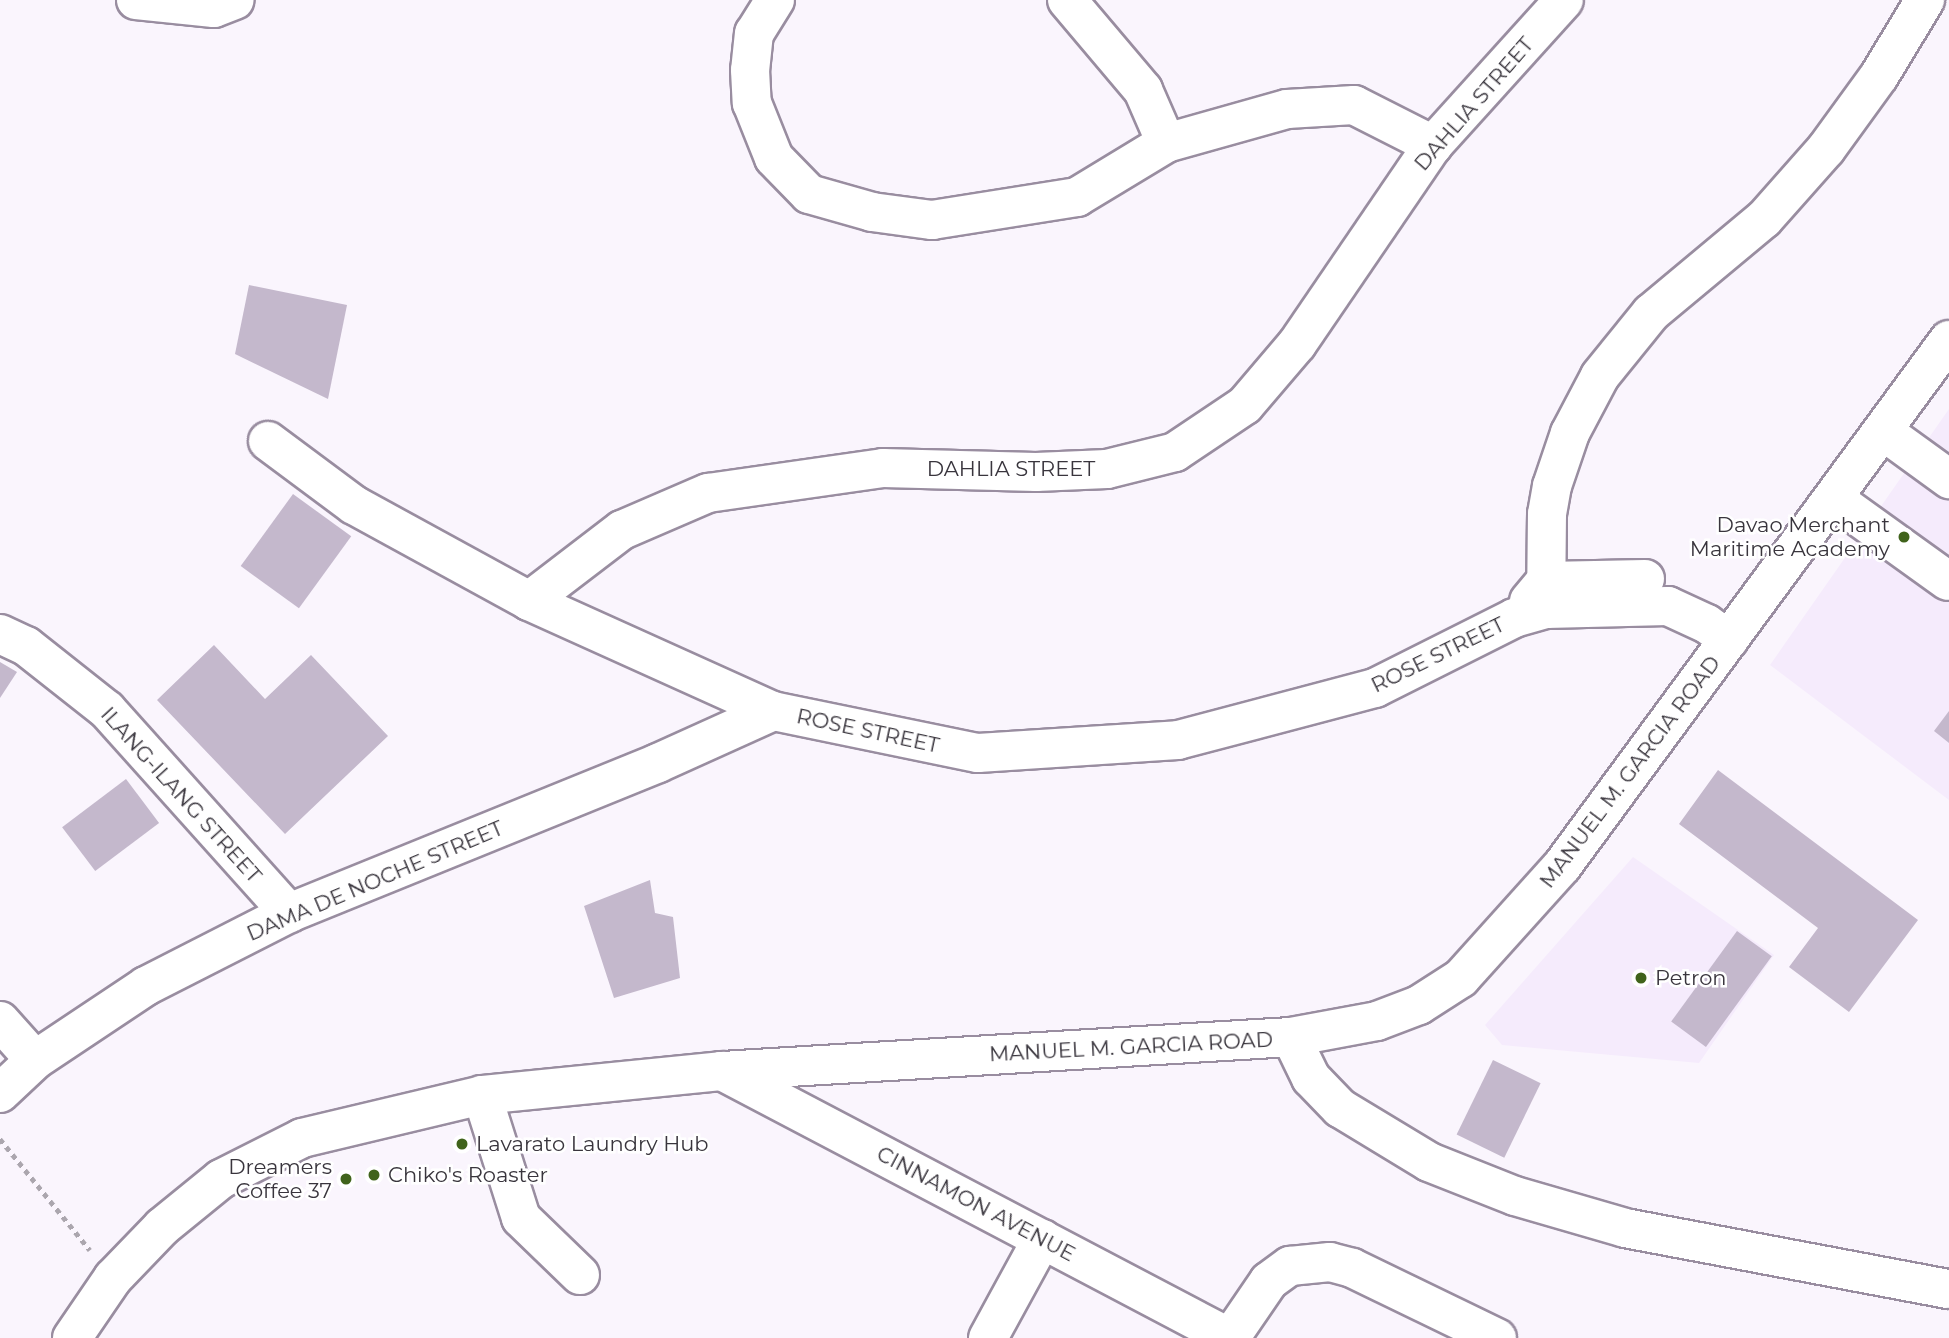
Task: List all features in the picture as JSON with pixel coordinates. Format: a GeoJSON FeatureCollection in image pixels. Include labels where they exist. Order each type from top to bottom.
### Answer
{"type":"FeatureCollection","features":[{"type":"Feature","properties":{"kind":"street"},"geometry":{"type":"LineString","coordinates":[[136,0],[214,8],[235,0]]}},
{"type":"Feature","properties":{"kind":"street"},"geometry":{"type":"LineString","coordinates":[[775,0],[754,33],[752,103],[774,158],[809,194],[872,212],[932,220],[1019,209],[1077,197],[1166,143],[1287,109],[1354,105],[1376,113],[1433,145]]}},
{"type":"Feature","properties":{"kind":"street"},"geometry":{"type":"LineString","coordinates":[[1068,0],[1143,90],[1166,143]]}},
{"type":"Feature","properties":{"kind":"street","name":"DAHLIA STREET"},"geometry":{"type":"LineString","coordinates":[[529,601],[622,530],[708,493],[883,468],[1036,472],[1107,468],[1175,452],[1245,405],[1297,344],[1433,145],[1564,0]]}},
{"type":"Feature","properties":{"kind":"street"},"geometry":{"type":"LineString","coordinates":[[1535,603],[1552,486],[1570,433],[1600,376],[1651,313],[1764,219],[1826,149],[1879,76],[1925,0]]}},
{"type":"Feature","properties":{"kind":"street","name":"MANUEL M. GARCIA ROAD"},"geometry":{"type":"LineString","coordinates":[[72,1338],[113,1278],[162,1227],[221,1179],[302,1138],[482,1095],[723,1071],[1291,1037],[1377,1021],[1419,1005],[1461,978],[1562,866],[1949,340]]}},
{"type":"Feature","properties":{"kind":"street"},"geometry":{"type":"LineString","coordinates":[[1883,431],[1949,478]]}},
{"type":"Feature","properties":{"kind":"street","name":"ROSE STREET"},"geometry":{"type":"LineString","coordinates":[[268,441],[354,505],[529,601],[773,710],[978,753],[1178,740],[1376,688],[1535,603],[1668,606],[1707,624],[1737,630]]}},
{"type":"Feature","properties":{"kind":"street"},"geometry":{"type":"LineString","coordinates":[[1834,499],[1948,581]]}},
{"type":"Feature","properties":{"kind":"street","name":"ILANG-ILANG STREET"},"geometry":{"type":"LineString","coordinates":[[0,634],[26,646],[107,710],[289,913]]}},
{"type":"Feature","properties":{"kind":"street","name":"DAMA DE NOCHE STREET"},"geometry":{"type":"LineString","coordinates":[[0,1093],[35,1060],[146,986],[289,913],[658,763],[773,710]]}},
{"type":"Feature","properties":{"kind":"street"},"geometry":{"type":"LineString","coordinates":[[0,1021],[35,1060]]}},
{"type":"Feature","properties":{"kind":"street"},"geometry":{"type":"LineString","coordinates":[[1291,1037],[1311,1078],[1340,1108],[1429,1162],[1503,1191],[1625,1228],[1949,1289]]}},
{"type":"Feature","properties":{"kind":"street","name":"CINNAMON AVENUE"},"geometry":{"type":"LineString","coordinates":[[723,1071],[1230,1338]]}},
{"type":"Feature","properties":{"kind":"street"},"geometry":{"type":"LineString","coordinates":[[482,1095],[521,1218],[580,1275]]}},
{"type":"Feature","properties":{"kind":"street"},"geometry":{"type":"LineString","coordinates":[[988,1338],[1042,1239]]}},
{"type":"Feature","properties":{"kind":"street"},"geometry":{"type":"LineString","coordinates":[[1230,1338],[1279,1273],[1290,1266],[1330,1262],[1352,1268],[1497,1338]]}},
{"type":"Feature","properties":{"kind":"path"},"geometry":{"type":"LineString","coordinates":[[0,1139],[113,1278]]}},
{"type":"Feature","properties":{"kind":"shaded area","name":"Davao Merchant Maritime Academy"},"geometry":{"type":"Polygon","coordinates":[[[1949,409],[1949,800],[1770,665],[1949,409]]]}},
{"type":"Feature","properties":{"kind":"shaded area"},"geometry":{"type":"Polygon","coordinates":[[[1633,857],[1774,955],[1699,1063],[1502,1045],[1485,1025],[1633,857]]]}},
{"type":"Feature","properties":{"kind":"building"},"geometry":{"type":"Polygon","coordinates":[[[249,285],[347,305],[328,399],[235,354],[249,285]]]}},
{"type":"Feature","properties":{"kind":"building"},"geometry":{"type":"Polygon","coordinates":[[[293,494],[351,536],[299,608],[241,566],[293,494]]]}},
{"type":"Feature","properties":{"kind":"building"},"geometry":{"type":"Polygon","coordinates":[[[214,645],[265,699],[311,655],[388,736],[285,834],[157,700],[214,645]]]}},
{"type":"Feature","properties":{"kind":"building"},"geometry":{"type":"Polygon","coordinates":[[[0,662],[17,672],[0,698],[0,662]]]}},
{"type":"Feature","properties":{"kind":"building"},"geometry":{"type":"Polygon","coordinates":[[[1949,711],[1949,743],[1934,731],[1949,711]]]}},
{"type":"Feature","properties":{"kind":"building"},"geometry":{"type":"Polygon","coordinates":[[[1718,770],[1918,920],[1849,1012],[1789,967],[1818,928],[1679,824],[1718,770]]]}},
{"type":"Feature","properties":{"kind":"building"},"geometry":{"type":"Polygon","coordinates":[[[126,779],[159,823],[95,871],[62,827],[126,779]]]}},
{"type":"Feature","properties":{"kind":"building"},"geometry":{"type":"Polygon","coordinates":[[[650,880],[655,913],[673,917],[680,978],[614,998],[584,906],[650,880]]]}},
{"type":"Feature","properties":{"kind":"building"},"geometry":{"type":"Polygon","coordinates":[[[1737,931],[1772,956],[1706,1047],[1671,1022],[1737,931]]]}},
{"type":"Feature","properties":{"kind":"building"},"geometry":{"type":"Polygon","coordinates":[[[1493,1060],[1541,1083],[1504,1158],[1457,1135],[1493,1060]]]}},
{"type":"Feature","properties":{"kind":"place","name":"Davao Merchant Maritime Academy"},"geometry":{"type":"Point","coordinates":[1904,537]}},
{"type":"Feature","properties":{"kind":"place","name":"Petron"},"geometry":{"type":"Point","coordinates":[1641,978]}},
{"type":"Feature","properties":{"kind":"place","name":"Lavarato Laundry Hub"},"geometry":{"type":"Point","coordinates":[462,1144]}},
{"type":"Feature","properties":{"kind":"place","name":"Chiko's Roaster"},"geometry":{"type":"Point","coordinates":[374,1175]}},
{"type":"Feature","properties":{"kind":"place","name":"Dreamers Coffee 37"},"geometry":{"type":"Point","coordinates":[346,1179]}}]}
